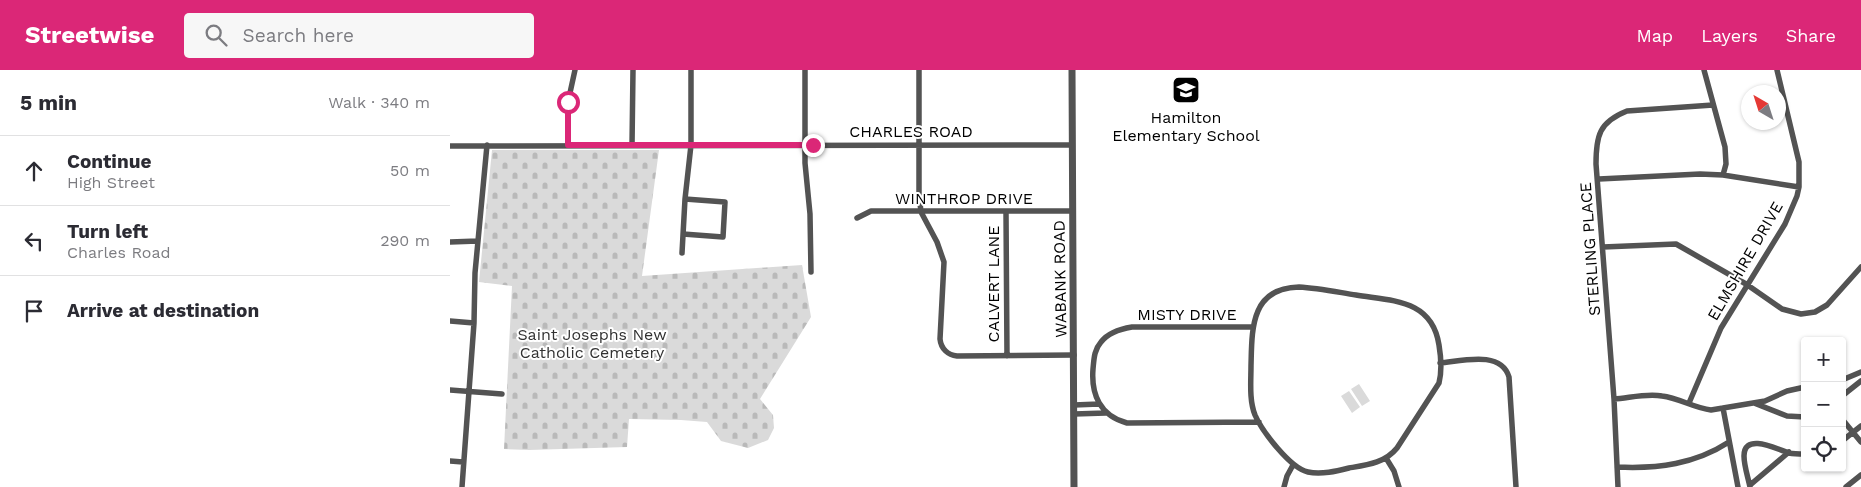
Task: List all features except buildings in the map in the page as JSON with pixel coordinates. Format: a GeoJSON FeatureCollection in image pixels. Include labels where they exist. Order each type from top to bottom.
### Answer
{"type":"FeatureCollection","features":[{"type":"Feature","properties":{"kind":"street"},"geometry":{"type":"LineString","coordinates":[[568,145],[568,102],[575,70]]}},
{"type":"Feature","properties":{"kind":"street"},"geometry":{"type":"LineString","coordinates":[[632,70],[632,146]]}},
{"type":"Feature","properties":{"kind":"street"},"geometry":{"type":"LineString","coordinates":[[682,253],[685,198],[691,145],[691,70]]}},
{"type":"Feature","properties":{"kind":"street"},"geometry":{"type":"LineString","coordinates":[[804,70],[804,163],[810,214],[811,272]]}},
{"type":"Feature","properties":{"kind":"street"},"geometry":{"type":"LineString","coordinates":[[919,70],[919,194],[921,212],[937,242],[944,262],[940,339],[942,347],[949,354],[957,356],[1074,355]]}},
{"type":"Feature","properties":{"kind":"street","name":"WABANK ROAD"},"geometry":{"type":"LineString","coordinates":[[1072,70],[1074,487]]}},
{"type":"Feature","properties":{"kind":"street"},"geometry":{"type":"LineString","coordinates":[[1704,70],[1725,147],[1726,164],[1723,176]]}},
{"type":"Feature","properties":{"kind":"street","name":"ELMSHIRE DRIVE"},"geometry":{"type":"LineString","coordinates":[[1689,403],[1721,328],[1746,284],[1791,214],[1800,187],[1799,162],[1777,70]]}},
{"type":"Feature","properties":{"kind":"street","name":"STERLING PLACE"},"geometry":{"type":"LineString","coordinates":[[1618,487],[1614,399],[1599,180],[1596,164],[1597,140],[1605,124],[1614,116],[1627,111],[1713,105]]}},
{"type":"Feature","properties":{"kind":"street"},"geometry":{"type":"LineString","coordinates":[[462,487],[474,323],[475,273],[487,145]]}},
{"type":"Feature","properties":{"kind":"street","name":"CHARLES ROAD"},"geometry":{"type":"LineString","coordinates":[[450,146],[1072,145]]}},
{"type":"Feature","properties":{"kind":"street"},"geometry":{"type":"LineString","coordinates":[[1599,180],[1681,174],[1723,176],[1800,187]]}},
{"type":"Feature","properties":{"kind":"street"},"geometry":{"type":"LineString","coordinates":[[683,234],[723,237],[725,202],[685,198]]}},
{"type":"Feature","properties":{"kind":"street","name":"WINTHROP DRIVE"},"geometry":{"type":"LineString","coordinates":[[857,218],[871,211],[1073,211]]}},
{"type":"Feature","properties":{"kind":"street","name":"CALVERT LANE"},"geometry":{"type":"LineString","coordinates":[[1006,212],[1007,356]]}},
{"type":"Feature","properties":{"kind":"street"},"geometry":{"type":"LineString","coordinates":[[450,242],[478,241]]}},
{"type":"Feature","properties":{"kind":"street"},"geometry":{"type":"LineString","coordinates":[[1603,247],[1676,244],[1746,284],[1782,309],[1793,312],[1815,312],[1828,306],[1861,267]]}},
{"type":"Feature","properties":{"kind":"street"},"geometry":{"type":"LineString","coordinates":[[1293,287],[1326,289],[1403,302],[1417,308],[1424,313],[1433,325],[1438,338],[1440,363],[1439,383],[1397,448],[1386,458],[1374,463],[1324,472],[1307,472],[1293,465],[1284,457],[1254,413],[1251,388],[1252,327],[1255,316],[1263,302],[1275,293],[1293,287]]}},
{"type":"Feature","properties":{"kind":"street"},"geometry":{"type":"LineString","coordinates":[[450,320],[474,323]]}},
{"type":"Feature","properties":{"kind":"street","name":"MISTY DRIVE"},"geometry":{"type":"LineString","coordinates":[[1099,404],[1094,390],[1094,355],[1100,343],[1116,330],[1132,327],[1252,327]]}},
{"type":"Feature","properties":{"kind":"street"},"geometry":{"type":"LineString","coordinates":[[1440,363],[1489,360],[1499,363],[1507,372],[1509,377],[1516,487]]}},
{"type":"Feature","properties":{"kind":"street"},"geometry":{"type":"LineString","coordinates":[[1846,378],[1861,372]]}},
{"type":"Feature","properties":{"kind":"street"},"geometry":{"type":"LineString","coordinates":[[1846,393],[1861,381]]}},
{"type":"Feature","properties":{"kind":"street"},"geometry":{"type":"LineString","coordinates":[[1614,399],[1660,395],[1704,409],[1722,408],[1754,403],[1801,388]]}},
{"type":"Feature","properties":{"kind":"street"},"geometry":{"type":"LineString","coordinates":[[450,390],[502,394]]}},
{"type":"Feature","properties":{"kind":"street"},"geometry":{"type":"LineString","coordinates":[[1754,403],[1786,416],[1801,417]]}},
{"type":"Feature","properties":{"kind":"street"},"geometry":{"type":"LineString","coordinates":[[1074,405],[1099,404],[1106,413],[1122,422],[1259,422]]}},
{"type":"Feature","properties":{"kind":"street"},"geometry":{"type":"LineString","coordinates":[[1722,408],[1738,487]]}},
{"type":"Feature","properties":{"kind":"street"},"geometry":{"type":"LineString","coordinates":[[1074,414],[1106,413]]}},
{"type":"Feature","properties":{"kind":"street"},"geometry":{"type":"LineString","coordinates":[[1846,424],[1861,442]]}},
{"type":"Feature","properties":{"kind":"street"},"geometry":{"type":"LineString","coordinates":[[1846,438],[1861,426]]}},
{"type":"Feature","properties":{"kind":"street"},"geometry":{"type":"LineString","coordinates":[[1617,467],[1671,466],[1701,457],[1729,442]]}},
{"type":"Feature","properties":{"kind":"street"},"geometry":{"type":"LineString","coordinates":[[1789,452],[1750,486],[1744,458],[1746,447],[1753,443],[1758,443],[1801,454]]}},
{"type":"Feature","properties":{"kind":"street"},"geometry":{"type":"LineString","coordinates":[[1386,458],[1394,470],[1399,487]]}},
{"type":"Feature","properties":{"kind":"street"},"geometry":{"type":"LineString","coordinates":[[450,460],[463,462]]}},
{"type":"Feature","properties":{"kind":"street"},"geometry":{"type":"LineString","coordinates":[[1284,487],[1293,465]]}},
{"type":"Feature","properties":{"kind":"street"},"geometry":{"type":"LineString","coordinates":[[1846,487],[1861,475]]}},
{"type":"Feature","properties":{"kind":"green space","name":"Saint Josephs New Catholic Cemetery"},"geometry":{"type":"Polygon","coordinates":[[[492,150],[659,150],[642,276],[802,265],[811,317],[760,399],[773,415],[774,428],[768,440],[748,448],[721,441],[707,422],[629,419],[627,447],[504,449],[512,286],[479,282],[492,150]]]}},
{"type":"Feature","properties":{"kind":"green space"},"geometry":{"type":"Polygon","coordinates":[[[1359,384],[1370,401],[1362,406],[1351,389],[1359,384]]]}},
{"type":"Feature","properties":{"kind":"green space"},"geometry":{"type":"Polygon","coordinates":[[[1349,391],[1360,407],[1352,413],[1341,396],[1349,391]]]}},
{"type":"Feature","properties":{"kind":"place","name":"Hamilton Elementary School"},"geometry":{"type":"Point","coordinates":[1186,90]}},
{"type":"Feature","properties":{"kind":"route"},"geometry":{"type":"LineString","coordinates":[[568,102],[568,145],[813,145]]}}]}
